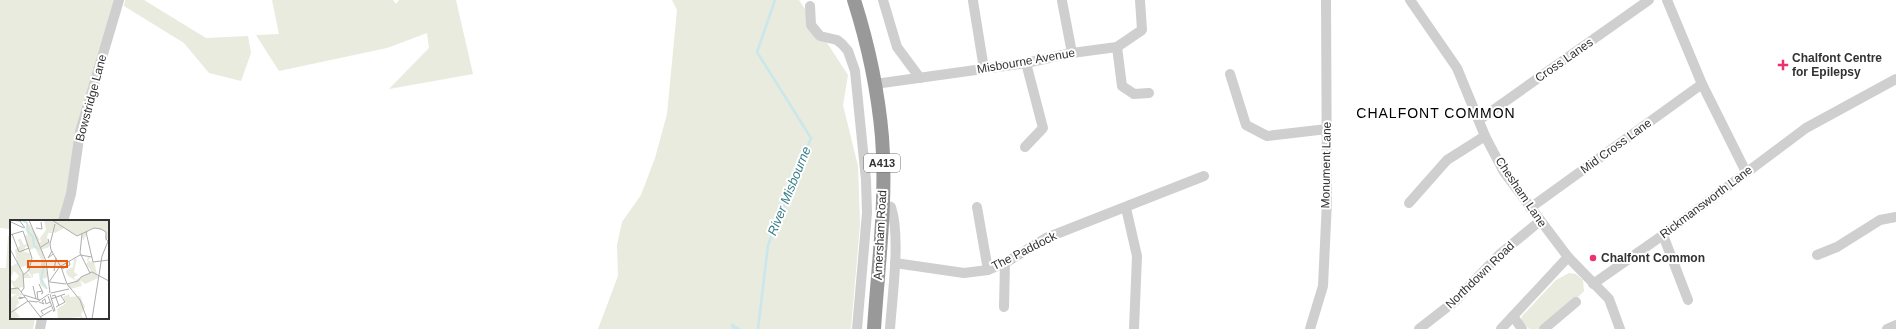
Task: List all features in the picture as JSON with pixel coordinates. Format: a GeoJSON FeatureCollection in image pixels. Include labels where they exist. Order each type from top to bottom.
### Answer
{"type":"FeatureCollection","features":[{"type":"Feature","properties":{"kind":"highway","name":"Amersham Road"},"geometry":{"type":"LineString","coordinates":[[854,0],[864,32],[875,84],[882,138],[882,205],[874,329]]}},
{"type":"Feature","properties":{"kind":"street","name":"Bowstridge Lane"},"geometry":{"type":"LineString","coordinates":[[62,220],[71,194],[80,132],[119,0]]}},
{"type":"Feature","properties":{"kind":"street"},"geometry":{"type":"LineString","coordinates":[[883,0],[897,47],[920,78]]}},
{"type":"Feature","properties":{"kind":"street"},"geometry":{"type":"LineString","coordinates":[[1062,0],[1072,53]]}},
{"type":"Feature","properties":{"kind":"street","name":"Misbourne Avenue"},"geometry":{"type":"LineString","coordinates":[[875,84],[1026,63],[1072,53],[1116,47],[1142,30],[1140,0]]}},
{"type":"Feature","properties":{"kind":"street","name":"Monument Lane"},"geometry":{"type":"LineString","coordinates":[[1310,329],[1323,286],[1327,201],[1326,0]]}},
{"type":"Feature","properties":{"kind":"street","name":"Chesham Lane"},"geometry":{"type":"LineString","coordinates":[[1410,0],[1457,68],[1485,136],[1504,172],[1568,257]]}},
{"type":"Feature","properties":{"kind":"street","name":"Cross Lanes"},"geometry":{"type":"LineString","coordinates":[[1479,120],[1649,0]]}},
{"type":"Feature","properties":{"kind":"street"},"geometry":{"type":"LineString","coordinates":[[1668,0],[1702,84],[1746,172]]}},
{"type":"Feature","properties":{"kind":"street"},"geometry":{"type":"LineString","coordinates":[[973,2],[984,69]]}},
{"type":"Feature","properties":{"kind":"street"},"geometry":{"type":"LineString","coordinates":[[810,6],[811,25],[820,36],[837,40],[842,44],[848,51],[855,71],[866,180],[867,213],[857,329]]}},
{"type":"Feature","properties":{"kind":"street"},"geometry":{"type":"LineString","coordinates":[[1116,47],[1122,86],[1134,94],[1149,93]]}},
{"type":"Feature","properties":{"kind":"street"},"geometry":{"type":"LineString","coordinates":[[1025,147],[1043,128],[1026,63]]}},
{"type":"Feature","properties":{"kind":"street"},"geometry":{"type":"LineString","coordinates":[[1230,74],[1246,125],[1267,136],[1327,129]]}},
{"type":"Feature","properties":{"kind":"street","name":"Rickmansworth Lane"},"geometry":{"type":"LineString","coordinates":[[1593,284],[1663,235],[1806,128],[1896,79]]}},
{"type":"Feature","properties":{"kind":"street","name":"Mid Cross Lane"},"geometry":{"type":"LineString","coordinates":[[1530,208],[1702,84]]}},
{"type":"Feature","properties":{"kind":"street"},"geometry":{"type":"LineString","coordinates":[[1409,203],[1447,160],[1485,136]]}},
{"type":"Feature","properties":{"kind":"street","name":"The Paddock"},"geometry":{"type":"LineString","coordinates":[[895,263],[964,273],[988,270],[1005,263],[1046,238],[1126,208],[1204,176]]}},
{"type":"Feature","properties":{"kind":"street"},"geometry":{"type":"LineString","coordinates":[[882,205],[891,207],[894,215],[895,263],[890,329]]}},
{"type":"Feature","properties":{"kind":"street"},"geometry":{"type":"LineString","coordinates":[[977,207],[988,270]]}},
{"type":"Feature","properties":{"kind":"street"},"geometry":{"type":"LineString","coordinates":[[1126,208],[1137,256],[1134,329]]}},
{"type":"Feature","properties":{"kind":"street"},"geometry":{"type":"LineString","coordinates":[[1817,255],[1837,247],[1880,220],[1896,217]]}},
{"type":"Feature","properties":{"kind":"street","name":"Northdown Road"},"geometry":{"type":"LineString","coordinates":[[1419,329],[1456,301],[1500,254],[1540,221]]}},
{"type":"Feature","properties":{"kind":"street"},"geometry":{"type":"LineString","coordinates":[[1663,235],[1688,300]]}},
{"type":"Feature","properties":{"kind":"street"},"geometry":{"type":"LineString","coordinates":[[1501,329],[1568,257],[1609,299],[1620,329]]}},
{"type":"Feature","properties":{"kind":"street"},"geometry":{"type":"LineString","coordinates":[[1004,307],[1005,263]]}},
{"type":"Feature","properties":{"kind":"street"},"geometry":{"type":"LineString","coordinates":[[1544,329],[1576,302]]}},
{"type":"Feature","properties":{"kind":"street"},"geometry":{"type":"LineString","coordinates":[[1512,316],[1522,329]]}},
{"type":"Feature","properties":{"kind":"street"},"geometry":{"type":"LineString","coordinates":[[40,329],[42,319]]}},
{"type":"Feature","properties":{"kind":"street"},"geometry":{"type":"LineString","coordinates":[[1887,329],[1896,325]]}},
{"type":"Feature","properties":{"kind":"shaded area"},"geometry":{"type":"Polygon","coordinates":[[[0,0],[119,0],[80,132],[62,220],[10,220],[10,229],[0,228],[0,0]]]}},
{"type":"Feature","properties":{"kind":"shaded area"},"geometry":{"type":"Polygon","coordinates":[[[125,0],[144,0],[206,38],[248,36],[251,53],[241,81],[209,73],[184,43],[124,6],[125,0]]]}},
{"type":"Feature","properties":{"kind":"shaded area"},"geometry":{"type":"Polygon","coordinates":[[[272,0],[393,0],[396,4],[399,0],[456,0],[473,74],[389,89],[429,48],[427,33],[387,48],[279,71],[256,35],[279,34],[272,0]]]}},
{"type":"Feature","properties":{"kind":"shaded area"},"geometry":{"type":"Polygon","coordinates":[[[672,0],[799,0],[848,75],[843,105],[858,166],[860,224],[851,329],[598,329],[618,276],[617,245],[622,222],[641,195],[655,158],[667,114],[677,10],[672,0]]]}},
{"type":"Feature","properties":{"kind":"shaded area"},"geometry":{"type":"Polygon","coordinates":[[[8,236],[10,236],[10,319],[35,319],[33,329],[0,329],[0,268],[6,268],[8,236]]]}},
{"type":"Feature","properties":{"kind":"shaded area"},"geometry":{"type":"Polygon","coordinates":[[[1569,273],[1576,274],[1583,280],[1584,291],[1567,309],[1543,329],[1529,329],[1521,320],[1522,316],[1556,280],[1569,273]]]}},
{"type":"Feature","properties":{"kind":"waterway","name":"River Misbourne"},"geometry":{"type":"LineString","coordinates":[[758,329],[768,245],[811,138],[757,52],[775,0]]}},
{"type":"Feature","properties":{"kind":"waterway","name":"River Misbourne"},"geometry":{"type":"LineString","coordinates":[[734,329],[732,325],[739,329]]}},
{"type":"Feature","properties":{"kind":"place","name":"Chalfont Centre for Epilepsy"},"geometry":{"type":"Point","coordinates":[1783,65]}},
{"type":"Feature","properties":{"kind":"place","name":"Chalfont Common"},"geometry":{"type":"Point","coordinates":[1593,258]}},
{"type":"Feature","properties":{"kind":"district","name":"CHALFONT COMMON"},"geometry":{"type":"Point","coordinates":[1436,113]}}]}
